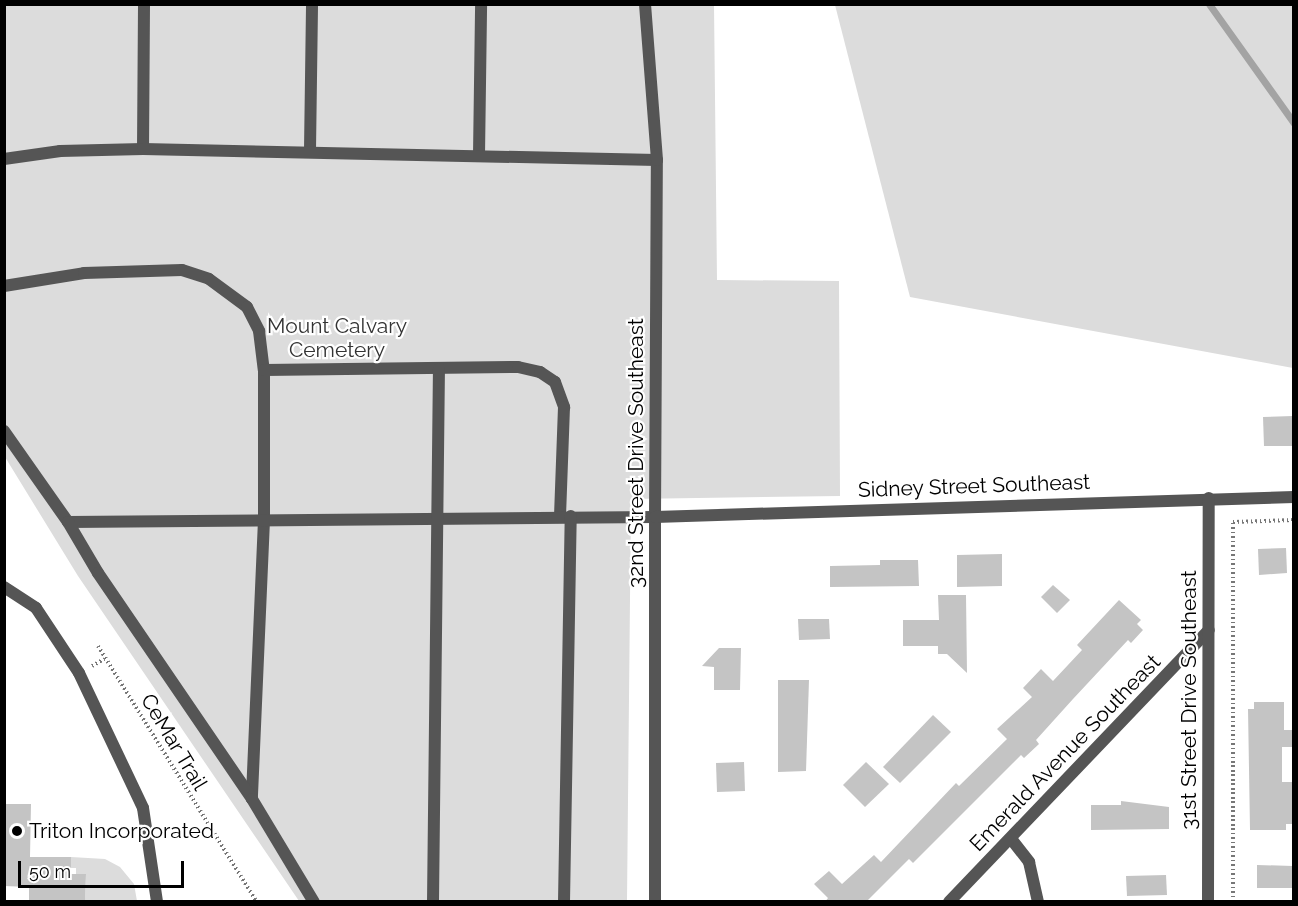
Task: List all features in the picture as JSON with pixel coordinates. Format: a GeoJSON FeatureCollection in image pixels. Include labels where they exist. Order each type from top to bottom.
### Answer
{"type":"FeatureCollection","features":[{"type":"Feature","properties":{"kind":"street"},"geometry":{"type":"LineString","coordinates":[[143,150],[144,4]]}},
{"type":"Feature","properties":{"kind":"street"},"geometry":{"type":"LineString","coordinates":[[310,150],[312,4]]}},
{"type":"Feature","properties":{"kind":"street"},"geometry":{"type":"LineString","coordinates":[[479,155],[481,4]]}},
{"type":"Feature","properties":{"kind":"street","name":"32nd Street Drive Southeast"},"geometry":{"type":"LineString","coordinates":[[645,4],[657,160],[655,902]]}},
{"type":"Feature","properties":{"kind":"street"},"geometry":{"type":"LineString","coordinates":[[4,159],[60,151],[310,150],[657,160]]}},
{"type":"Feature","properties":{"kind":"street"},"geometry":{"type":"LineString","coordinates":[[4,286],[84,273],[182,270],[209,279],[247,307],[259,332],[264,370],[264,520],[252,799]]}},
{"type":"Feature","properties":{"kind":"street"},"geometry":{"type":"LineString","coordinates":[[264,370],[518,367],[540,372],[555,382],[564,407],[566,516],[564,902]]}},
{"type":"Feature","properties":{"kind":"street"},"geometry":{"type":"LineString","coordinates":[[433,902],[435,516],[439,369]]}},
{"type":"Feature","properties":{"kind":"street"},"geometry":{"type":"LineString","coordinates":[[4,431],[68,522],[98,573],[252,799],[314,902]]}},
{"type":"Feature","properties":{"kind":"street","name":"Sidney Street Southeast"},"geometry":{"type":"LineString","coordinates":[[68,522],[435,516],[655,517],[1293,497]]}},
{"type":"Feature","properties":{"kind":"street","name":"31st Street Drive Southeast"},"geometry":{"type":"LineString","coordinates":[[1208,902],[1209,498]]}},
{"type":"Feature","properties":{"kind":"street"},"geometry":{"type":"LineString","coordinates":[[4,586],[36,608],[79,673],[143,808],[157,902]]}},
{"type":"Feature","properties":{"kind":"street","name":"Emerald Avenue Southeast"},"geometry":{"type":"LineString","coordinates":[[949,902],[1012,840],[1209,630]]}},
{"type":"Feature","properties":{"kind":"street"},"geometry":{"type":"LineString","coordinates":[[1012,840],[1029,862],[1038,902]]}},
{"type":"Feature","properties":{"kind":"path"},"geometry":{"type":"LineString","coordinates":[[1233,902],[1233,522],[1293,520]]}},
{"type":"Feature","properties":{"kind":"path","name":"CeMar Trail"},"geometry":{"type":"LineString","coordinates":[[98,646],[257,902]]}},
{"type":"Feature","properties":{"kind":"green space","name":"Mount Calvary Cemetery"},"geometry":{"type":"Polygon","coordinates":[[[5,5],[714,5],[717,280],[839,281],[840,496],[631,499],[627,901],[299,901],[78,576],[5,457],[5,5]]]}},
{"type":"Feature","properties":{"kind":"green space"},"geometry":{"type":"Polygon","coordinates":[[[835,5],[1293,5],[1293,368],[910,297],[835,5]]]}},
{"type":"Feature","properties":{"kind":"green space"},"geometry":{"type":"Polygon","coordinates":[[[71,857],[105,859],[120,867],[134,884],[137,901],[85,901],[86,874],[76,874],[76,868],[71,868],[71,857]]]}},
{"type":"Feature","properties":{"kind":"building"},"geometry":{"type":"Polygon","coordinates":[[[1293,416],[1293,446],[1264,446],[1263,417],[1293,416]]]}},
{"type":"Feature","properties":{"kind":"building"},"geometry":{"type":"Polygon","coordinates":[[[1286,548],[1287,573],[1259,575],[1258,549],[1286,548]]]}},
{"type":"Feature","properties":{"kind":"building"},"geometry":{"type":"Polygon","coordinates":[[[1002,554],[1002,586],[957,587],[957,555],[1002,554]]]}},
{"type":"Feature","properties":{"kind":"building"},"geometry":{"type":"Polygon","coordinates":[[[880,560],[918,560],[919,586],[830,587],[830,566],[880,565],[880,560]]]}},
{"type":"Feature","properties":{"kind":"building"},"geometry":{"type":"Polygon","coordinates":[[[1053,585],[1070,600],[1057,613],[1041,597],[1053,585]]]}},
{"type":"Feature","properties":{"kind":"building"},"geometry":{"type":"Polygon","coordinates":[[[938,595],[966,595],[967,673],[947,654],[938,654],[938,646],[903,646],[903,620],[939,620],[938,595]]]}},
{"type":"Feature","properties":{"kind":"building"},"geometry":{"type":"Polygon","coordinates":[[[1119,600],[1141,620],[1137,624],[1143,630],[1131,643],[1128,640],[1073,699],[1036,740],[1039,744],[1024,758],[1021,755],[913,863],[909,859],[866,902],[825,902],[828,898],[814,884],[829,871],[842,884],[874,855],[881,862],[956,783],[959,786],[1007,739],[997,729],[1032,697],[1023,688],[1041,669],[1053,681],[1082,650],[1077,645],[1119,600]]]}},
{"type":"Feature","properties":{"kind":"building"},"geometry":{"type":"Polygon","coordinates":[[[798,619],[829,619],[830,639],[799,640],[798,619]]]}},
{"type":"Feature","properties":{"kind":"building"},"geometry":{"type":"Polygon","coordinates":[[[719,648],[741,648],[740,690],[714,690],[714,667],[702,666],[719,648]]]}},
{"type":"Feature","properties":{"kind":"building"},"geometry":{"type":"Polygon","coordinates":[[[778,680],[809,680],[806,771],[778,772],[778,680]]]}},
{"type":"Feature","properties":{"kind":"building"},"geometry":{"type":"Polygon","coordinates":[[[1254,702],[1284,702],[1284,730],[1293,730],[1293,747],[1282,747],[1282,782],[1293,782],[1293,824],[1286,824],[1286,830],[1250,830],[1248,709],[1254,709],[1254,702]]]}},
{"type":"Feature","properties":{"kind":"building"},"geometry":{"type":"Polygon","coordinates":[[[933,715],[951,732],[900,783],[883,767],[933,715]]]}},
{"type":"Feature","properties":{"kind":"building"},"geometry":{"type":"Polygon","coordinates":[[[744,762],[745,791],[717,792],[716,763],[744,762]]]}},
{"type":"Feature","properties":{"kind":"building"},"geometry":{"type":"Polygon","coordinates":[[[866,762],[889,784],[865,807],[843,785],[866,762]]]}},
{"type":"Feature","properties":{"kind":"building"},"geometry":{"type":"Polygon","coordinates":[[[1121,801],[1169,807],[1169,829],[1091,830],[1091,805],[1121,805],[1121,801]]]}},
{"type":"Feature","properties":{"kind":"building","name":"Triton Incorporated"},"geometry":{"type":"Polygon","coordinates":[[[4,804],[31,804],[30,857],[71,857],[71,874],[86,874],[85,902],[29,902],[29,887],[4,886],[4,804]]]}},
{"type":"Feature","properties":{"kind":"building"},"geometry":{"type":"Polygon","coordinates":[[[1257,865],[1293,866],[1293,888],[1257,888],[1257,865]]]}},
{"type":"Feature","properties":{"kind":"building"},"geometry":{"type":"Polygon","coordinates":[[[1166,875],[1167,895],[1127,896],[1126,876],[1166,875]]]}},
{"type":"Feature","properties":{"kind":"waterway"},"geometry":{"type":"LineString","coordinates":[[1209,4],[1294,123]]}},
{"type":"Feature","properties":{"kind":"place","name":"Triton Incorporated"},"geometry":{"type":"Point","coordinates":[17,831]}}]}
